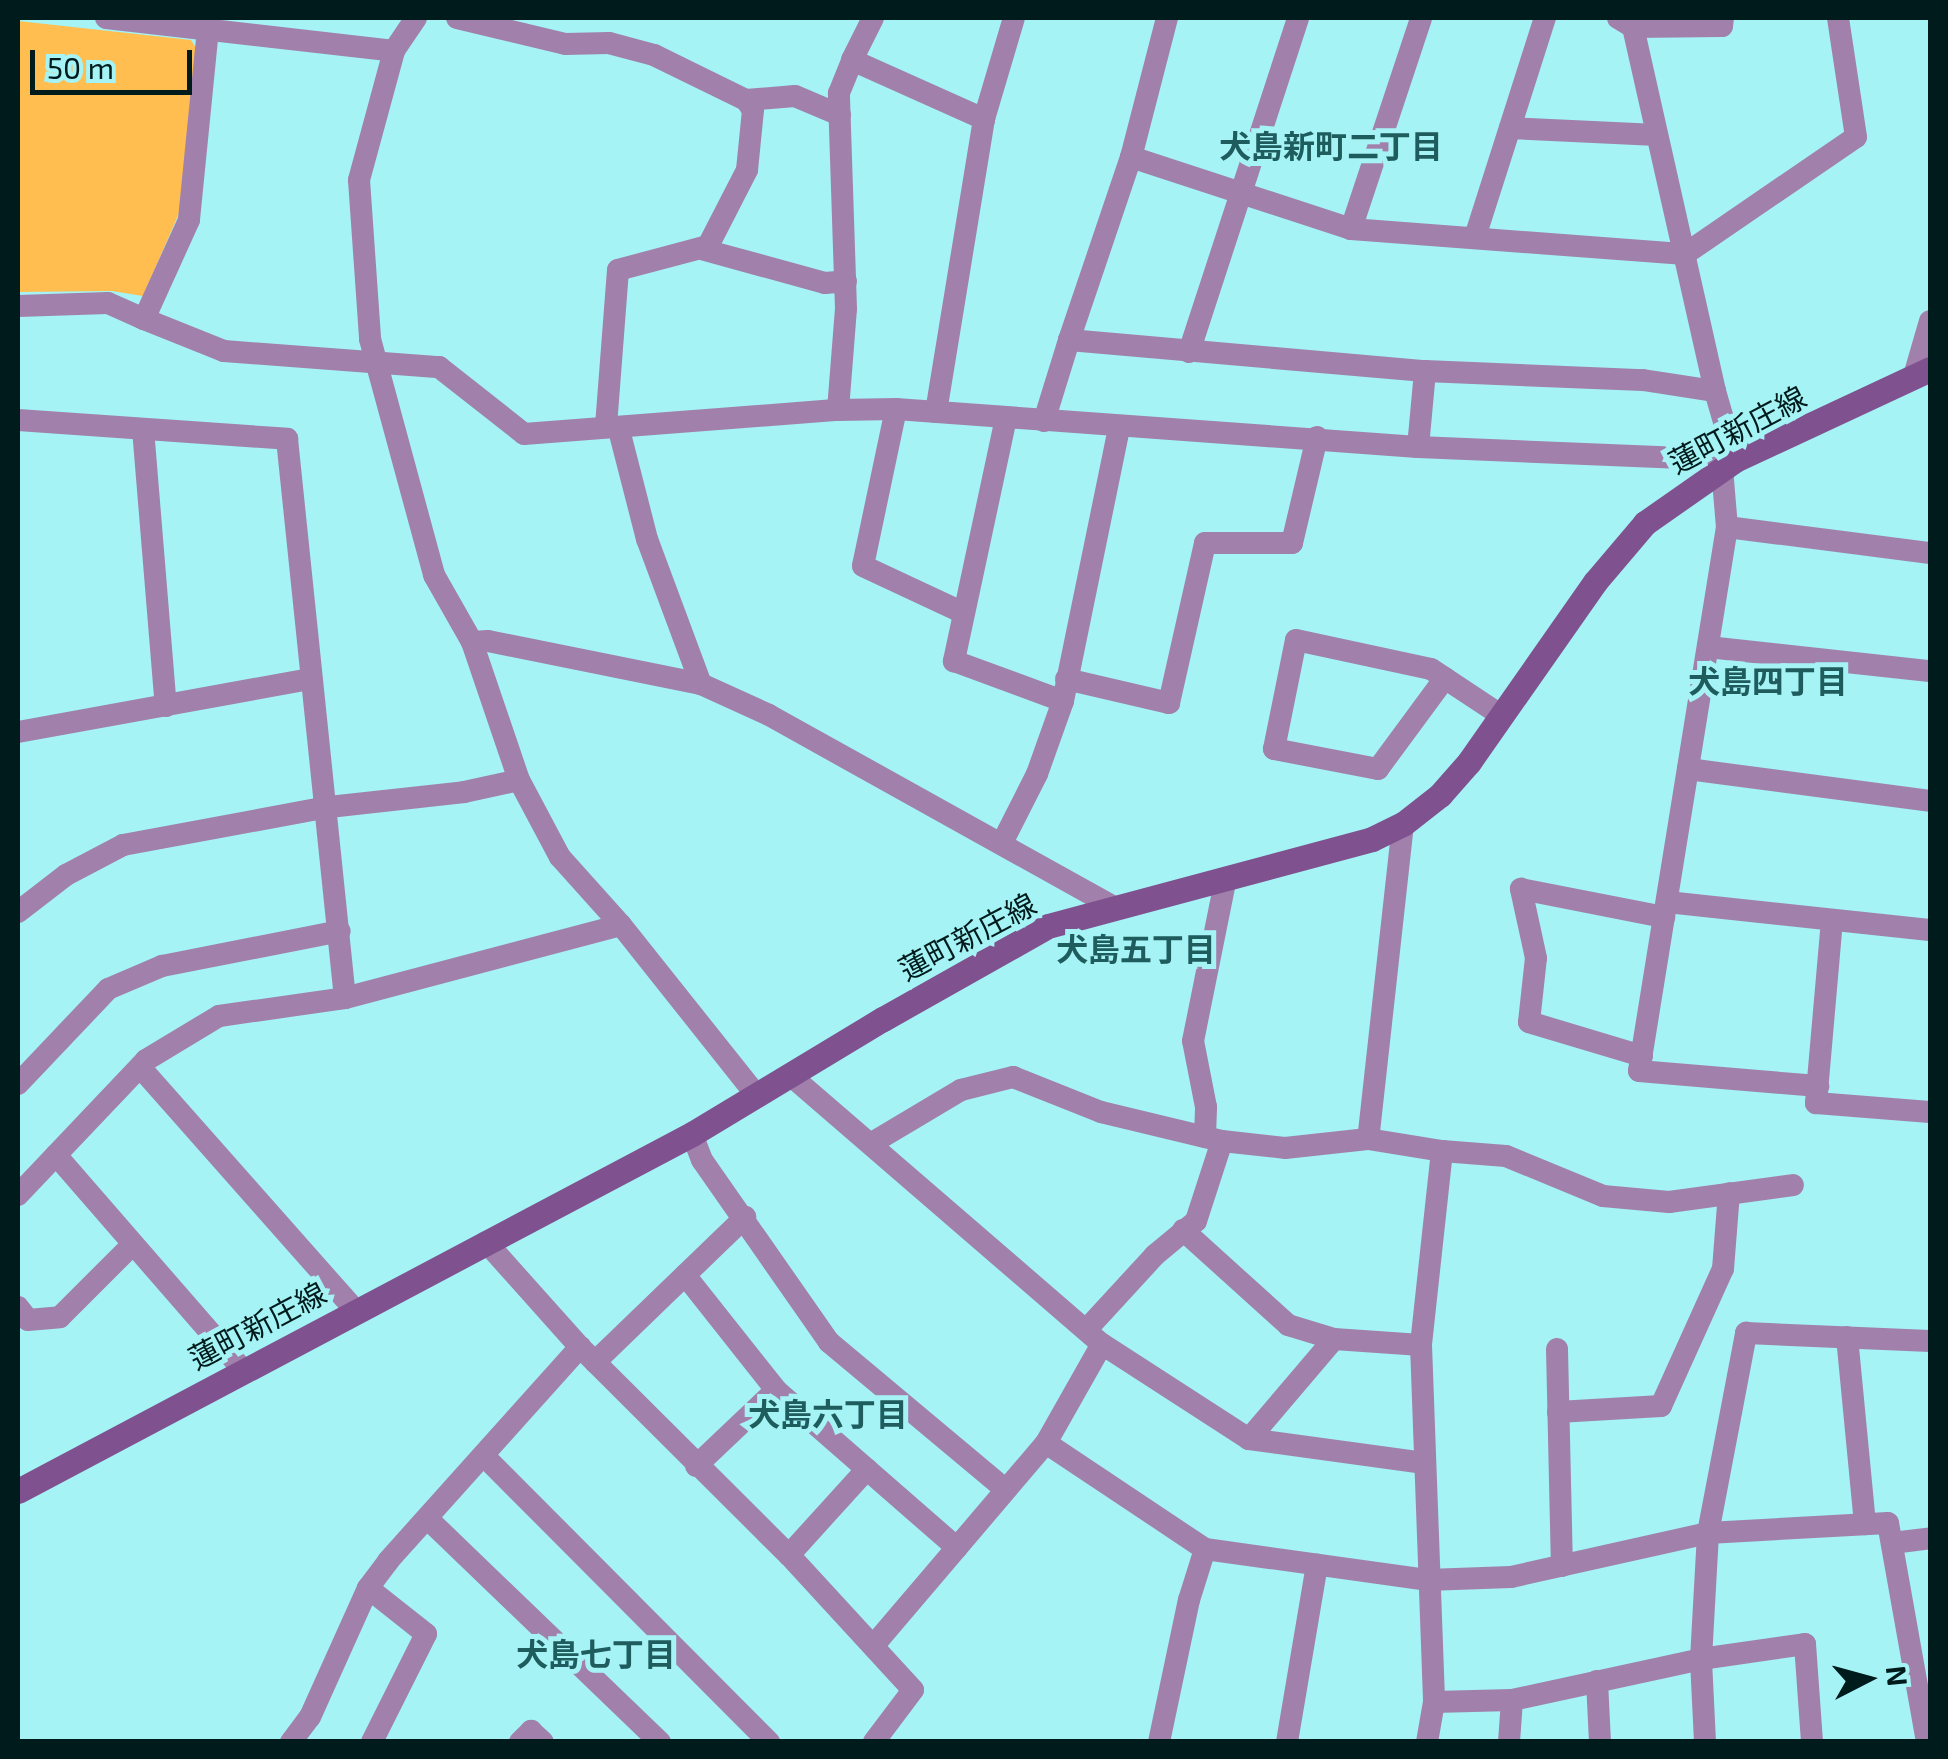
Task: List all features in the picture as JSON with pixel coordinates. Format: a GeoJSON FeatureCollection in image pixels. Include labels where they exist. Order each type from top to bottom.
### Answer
{"type":"FeatureCollection","features":[{"type":"Feature","properties":{"kind":"main road","name":"蓮町新庄線"},"geometry":{"type":"LineString","coordinates":[[18,1490],[692,1134],[1048,926],[1372,839],[1403,824],[1440,795],[1502,716],[1595,582],[1645,523],[1728,464],[1922,373]]}},
{"type":"Feature","properties":{"kind":"street"},"geometry":{"type":"LineString","coordinates":[[106,18],[394,51]]}},
{"type":"Feature","properties":{"kind":"street"},"geometry":{"type":"LineString","coordinates":[[416,18],[394,51],[359,180],[370,338],[434,576],[472,642],[520,780],[560,858],[622,925],[756,1095]]}},
{"type":"Feature","properties":{"kind":"street"},"geometry":{"type":"LineString","coordinates":[[457,18],[565,44],[609,42],[654,55],[746,100],[753,110],[747,170],[708,246],[618,270],[612,428],[700,684]]}},
{"type":"Feature","properties":{"kind":"street"},"geometry":{"type":"LineString","coordinates":[[838,410],[846,281],[839,93],[873,18]]}},
{"type":"Feature","properties":{"kind":"street"},"geometry":{"type":"LineString","coordinates":[[936,412],[984,119],[1014,18]]}},
{"type":"Feature","properties":{"kind":"street"},"geometry":{"type":"LineString","coordinates":[[1044,421],[1131,157],[1167,18]]}},
{"type":"Feature","properties":{"kind":"street"},"geometry":{"type":"LineString","coordinates":[[1189,352],[1298,18]]}},
{"type":"Feature","properties":{"kind":"street"},"geometry":{"type":"LineString","coordinates":[[1351,229],[1421,18]]}},
{"type":"Feature","properties":{"kind":"street"},"geometry":{"type":"LineString","coordinates":[[1475,238],[1544,18]]}},
{"type":"Feature","properties":{"kind":"street"},"geometry":{"type":"LineString","coordinates":[[1722,18],[1722,26],[1626,22],[1685,254],[1728,464],[1727,527],[1640,1071],[1818,1086]]}},
{"type":"Feature","properties":{"kind":"street"},"geometry":{"type":"LineString","coordinates":[[1131,157],[1351,229],[1685,254],[1856,137],[1838,18]]}},
{"type":"Feature","properties":{"kind":"street"},"geometry":{"type":"LineString","coordinates":[[144,319],[189,220],[208,30]]}},
{"type":"Feature","properties":{"kind":"street"},"geometry":{"type":"LineString","coordinates":[[852,60],[984,119]]}},
{"type":"Feature","properties":{"kind":"street"},"geometry":{"type":"LineString","coordinates":[[746,100],[796,96],[840,115]]}},
{"type":"Feature","properties":{"kind":"street"},"geometry":{"type":"LineString","coordinates":[[1510,128],[1656,136]]}},
{"type":"Feature","properties":{"kind":"street"},"geometry":{"type":"LineString","coordinates":[[701,249],[824,283],[846,281]]}},
{"type":"Feature","properties":{"kind":"street"},"geometry":{"type":"LineString","coordinates":[[18,306],[108,303],[224,351],[440,367],[524,434],[896,409],[1418,447],[1707,459],[1728,464]]}},
{"type":"Feature","properties":{"kind":"street"},"geometry":{"type":"LineString","coordinates":[[1922,373],[1930,321]]}},
{"type":"Feature","properties":{"kind":"street"},"geometry":{"type":"LineString","coordinates":[[1068,340],[1425,371],[1643,380],[1715,391]]}},
{"type":"Feature","properties":{"kind":"street"},"geometry":{"type":"LineString","coordinates":[[1418,447],[1425,371]]}},
{"type":"Feature","properties":{"kind":"street"},"geometry":{"type":"LineString","coordinates":[[896,409],[862,566],[964,612]]}},
{"type":"Feature","properties":{"kind":"street"},"geometry":{"type":"LineString","coordinates":[[1006,418],[954,661],[1065,690],[1169,702],[1205,543],[1292,543],[1317,437]]}},
{"type":"Feature","properties":{"kind":"street"},"geometry":{"type":"LineString","coordinates":[[18,420],[287,439],[311,680],[329,807],[345,998]]}},
{"type":"Feature","properties":{"kind":"street"},"geometry":{"type":"LineString","coordinates":[[1002,843],[1037,774],[1065,690],[1119,426]]}},
{"type":"Feature","properties":{"kind":"street"},"geometry":{"type":"LineString","coordinates":[[143,429],[166,706]]}},
{"type":"Feature","properties":{"kind":"street"},"geometry":{"type":"LineString","coordinates":[[1727,527],[1930,552]]}},
{"type":"Feature","properties":{"kind":"street"},"geometry":{"type":"LineString","coordinates":[[1445,678],[1378,768],[1274,749],[1296,640],[1431,669],[1445,678],[1502,716]]}},
{"type":"Feature","properties":{"kind":"street"},"geometry":{"type":"LineString","coordinates":[[472,642],[700,684],[769,715],[1114,907]]}},
{"type":"Feature","properties":{"kind":"street"},"geometry":{"type":"LineString","coordinates":[[1708,647],[1930,671]]}},
{"type":"Feature","properties":{"kind":"street"},"geometry":{"type":"LineString","coordinates":[[18,732],[311,680]]}},
{"type":"Feature","properties":{"kind":"street"},"geometry":{"type":"LineString","coordinates":[[1688,769],[1930,801]]}},
{"type":"Feature","properties":{"kind":"street"},"geometry":{"type":"LineString","coordinates":[[18,912],[66,875],[123,845],[329,807],[464,792],[520,780]]}},
{"type":"Feature","properties":{"kind":"street"},"geometry":{"type":"LineString","coordinates":[[1368,1139],[1403,824]]}},
{"type":"Feature","properties":{"kind":"street"},"geometry":{"type":"LineString","coordinates":[[874,1645],[1046,1443],[1095,1336],[1184,1230],[1196,1221],[1214,1139],[1193,1041],[1226,878]]}},
{"type":"Feature","properties":{"kind":"street"},"geometry":{"type":"LineString","coordinates":[[1642,1056],[1530,1022],[1536,958],[1521,889],[1665,909],[1930,930]]}},
{"type":"Feature","properties":{"kind":"street"},"geometry":{"type":"LineString","coordinates":[[1832,920],[1816,1103],[1930,1112]]}},
{"type":"Feature","properties":{"kind":"street"},"geometry":{"type":"LineString","coordinates":[[18,1195],[140,1067],[219,1016],[345,998],[622,925]]}},
{"type":"Feature","properties":{"kind":"street"},"geometry":{"type":"LineString","coordinates":[[18,1084],[108,989],[162,966],[340,931]]}},
{"type":"Feature","properties":{"kind":"street"},"geometry":{"type":"LineString","coordinates":[[140,1067],[355,1310]]}},
{"type":"Feature","properties":{"kind":"street"},"geometry":{"type":"LineString","coordinates":[[790,1075],[1095,1336],[1249,1438],[1424,1463]]}},
{"type":"Feature","properties":{"kind":"street"},"geometry":{"type":"LineString","coordinates":[[872,1144],[962,1090],[1012,1078],[1101,1112],[1214,1139],[1286,1148],[1368,1139],[1506,1156],[1603,1196],[1669,1202],[1793,1186]]}},
{"type":"Feature","properties":{"kind":"street"},"geometry":{"type":"LineString","coordinates":[[692,1134],[702,1160],[829,1342],[1005,1489]]}},
{"type":"Feature","properties":{"kind":"street"},"geometry":{"type":"LineString","coordinates":[[1427,1742],[1434,1702],[1421,1344],[1442,1151]]}},
{"type":"Feature","properties":{"kind":"street"},"geometry":{"type":"LineString","coordinates":[[56,1155],[242,1370]]}},
{"type":"Feature","properties":{"kind":"street"},"geometry":{"type":"LineString","coordinates":[[1558,1412],[1661,1406],[1723,1270],[1729,1193]]}},
{"type":"Feature","properties":{"kind":"street"},"geometry":{"type":"LineString","coordinates":[[291,1742],[310,1717],[368,1588],[484,1456],[587,1354],[685,1275],[745,1217]]}},
{"type":"Feature","properties":{"kind":"street"},"geometry":{"type":"LineString","coordinates":[[1184,1230],[1288,1325],[1334,1338],[1421,1344]]}},
{"type":"Feature","properties":{"kind":"street"},"geometry":{"type":"LineString","coordinates":[[486,1242],[587,1354],[788,1555],[913,1690],[874,1742]]}},
{"type":"Feature","properties":{"kind":"street"},"geometry":{"type":"LineString","coordinates":[[18,1307],[28,1320],[60,1317],[134,1244]]}},
{"type":"Feature","properties":{"kind":"street"},"geometry":{"type":"LineString","coordinates":[[685,1275],[776,1390],[957,1548]]}},
{"type":"Feature","properties":{"kind":"street"},"geometry":{"type":"LineString","coordinates":[[1705,1742],[1701,1659],[1708,1533],[1746,1332],[1930,1341]]}},
{"type":"Feature","properties":{"kind":"street"},"geometry":{"type":"LineString","coordinates":[[1847,1337],[1865,1524]]}},
{"type":"Feature","properties":{"kind":"street"},"geometry":{"type":"LineString","coordinates":[[1249,1438],[1334,1338]]}},
{"type":"Feature","properties":{"kind":"street"},"geometry":{"type":"LineString","coordinates":[[1557,1348],[1562,1566]]}},
{"type":"Feature","properties":{"kind":"street"},"geometry":{"type":"LineString","coordinates":[[696,1466],[776,1390]]}},
{"type":"Feature","properties":{"kind":"street"},"geometry":{"type":"LineString","coordinates":[[1046,1443],[1205,1548],[1428,1580],[1511,1577],[1708,1533],[1888,1522],[1926,1742]]}},
{"type":"Feature","properties":{"kind":"street"},"geometry":{"type":"LineString","coordinates":[[484,1456],[769,1742]]}},
{"type":"Feature","properties":{"kind":"street"},"geometry":{"type":"LineString","coordinates":[[788,1555],[867,1469]]}},
{"type":"Feature","properties":{"kind":"street"},"geometry":{"type":"LineString","coordinates":[[428,1519],[660,1742]]}},
{"type":"Feature","properties":{"kind":"street"},"geometry":{"type":"LineString","coordinates":[[1892,1542],[1930,1538]]}},
{"type":"Feature","properties":{"kind":"street"},"geometry":{"type":"LineString","coordinates":[[1159,1742],[1189,1600],[1205,1548]]}},
{"type":"Feature","properties":{"kind":"street"},"geometry":{"type":"LineString","coordinates":[[1288,1742],[1317,1565]]}},
{"type":"Feature","properties":{"kind":"street"},"geometry":{"type":"LineString","coordinates":[[368,1588],[426,1634],[372,1742]]}},
{"type":"Feature","properties":{"kind":"street"},"geometry":{"type":"LineString","coordinates":[[1434,1702],[1512,1700],[1701,1659],[1805,1644],[1812,1742]]}},
{"type":"Feature","properties":{"kind":"street"},"geometry":{"type":"LineString","coordinates":[[1597,1681],[1600,1742]]}},
{"type":"Feature","properties":{"kind":"street"},"geometry":{"type":"LineString","coordinates":[[1509,1742],[1512,1700]]}},
{"type":"Feature","properties":{"kind":"street"},"geometry":{"type":"LineString","coordinates":[[520,1742],[532,1731],[543,1742]]}},
{"type":"Feature","properties":{"kind":"shaded area"},"geometry":{"type":"Polygon","coordinates":[[[18,21],[191,40],[196,48],[180,211],[143,296],[112,291],[18,292],[18,21]]]}},
{"type":"Feature","properties":{"kind":"district","name":"犬島新町二丁目"},"geometry":{"type":"Point","coordinates":[1331,145]}},
{"type":"Feature","properties":{"kind":"district","name":"犬島四丁目"},"geometry":{"type":"Point","coordinates":[1768,680]}},
{"type":"Feature","properties":{"kind":"district","name":"犬島五丁目"},"geometry":{"type":"Point","coordinates":[1136,948]}},
{"type":"Feature","properties":{"kind":"district","name":"犬島六丁目"},"geometry":{"type":"Point","coordinates":[828,1413]}},
{"type":"Feature","properties":{"kind":"district","name":"犬島七丁目"},"geometry":{"type":"Point","coordinates":[596,1653]}}]}
